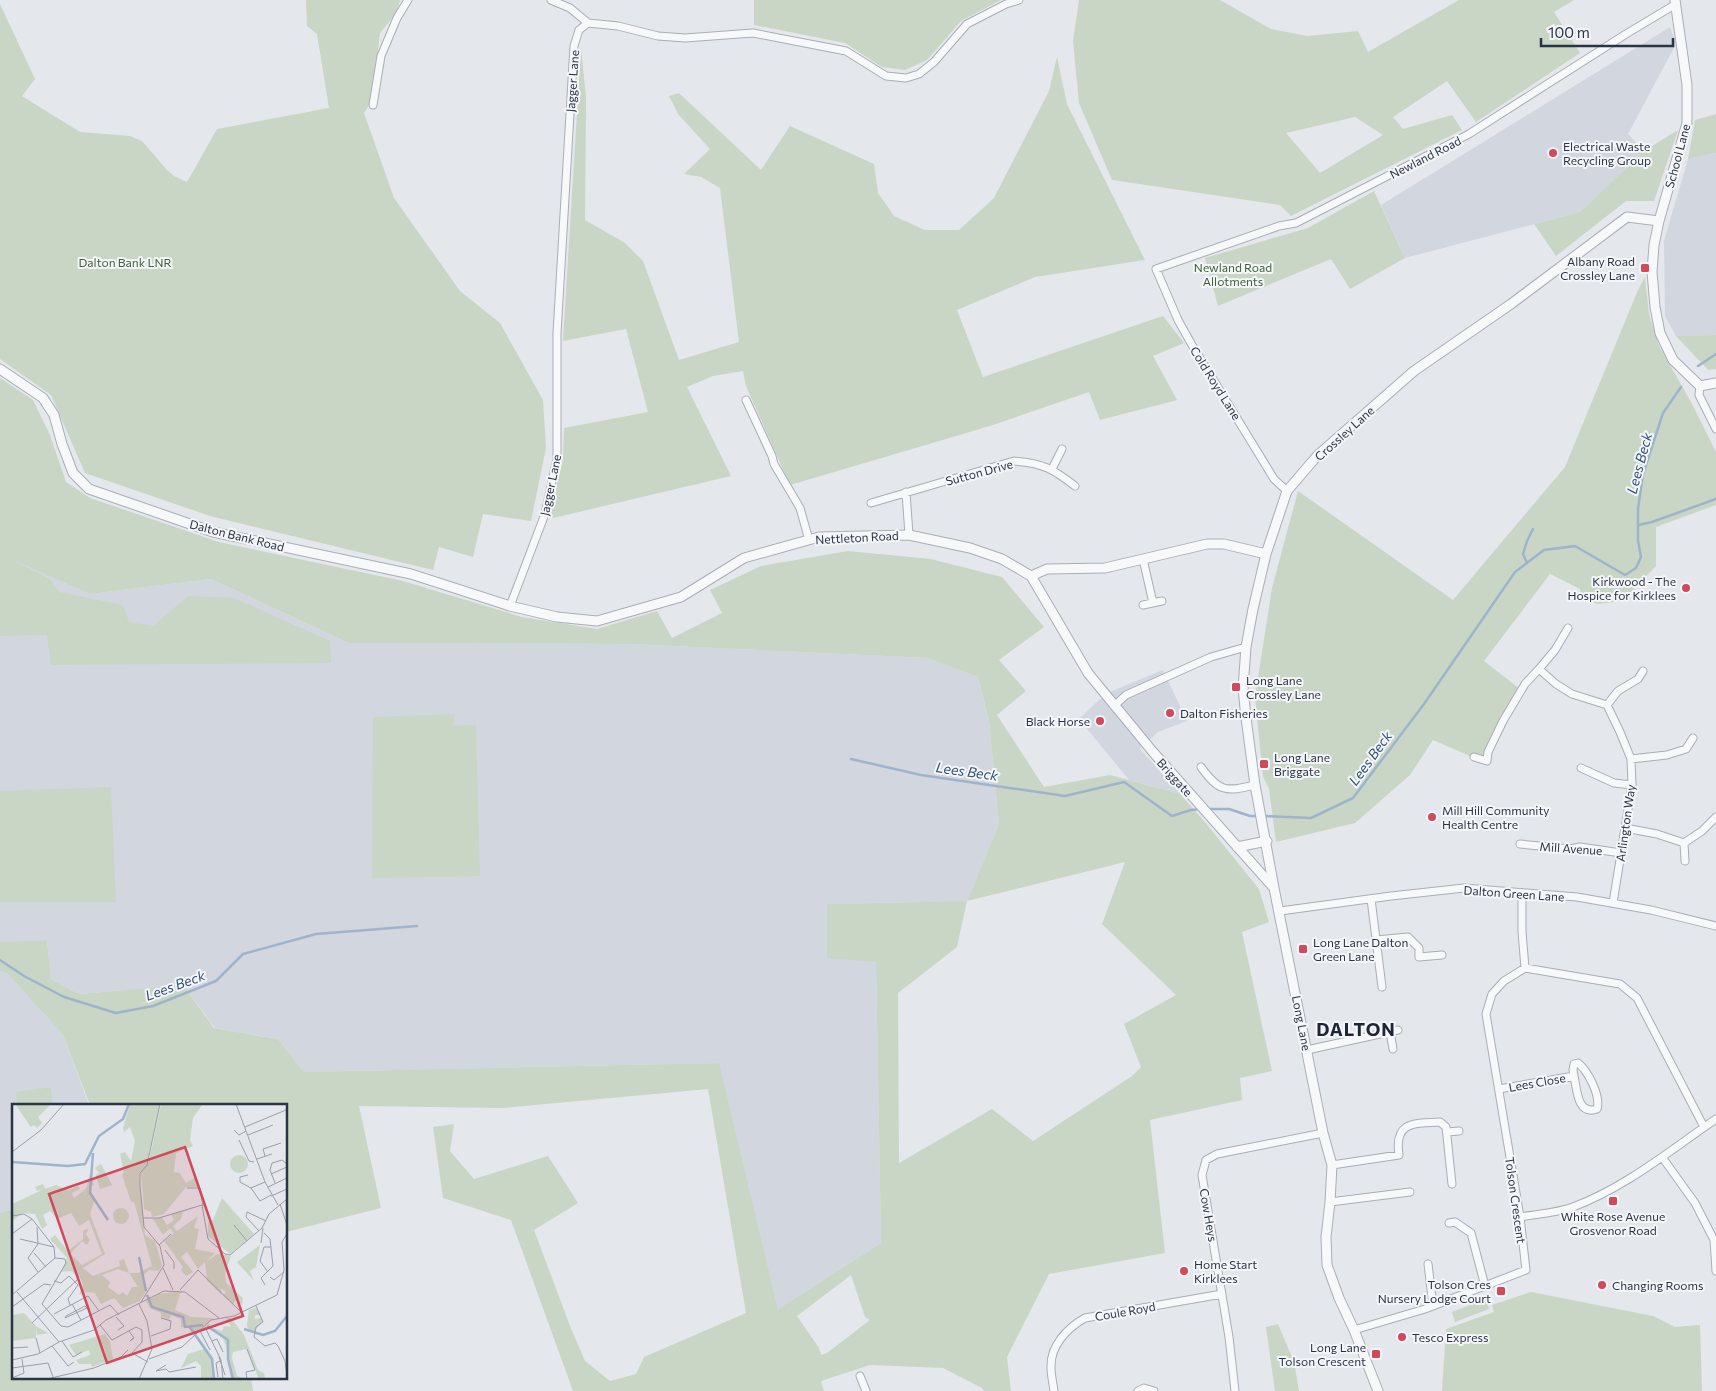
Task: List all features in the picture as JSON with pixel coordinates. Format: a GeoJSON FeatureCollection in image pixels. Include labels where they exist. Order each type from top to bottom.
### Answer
{"type":"FeatureCollection","features":[{"type":"Feature","properties":{"kind":"street"},"geometry":{"type":"LineString","coordinates":[[374,106],[381,56],[397,18],[408,0]]}},
{"type":"Feature","properties":{"kind":"street"},"geometry":{"type":"LineString","coordinates":[[551,0],[570,8],[588,23],[618,26],[658,36],[685,38],[752,33],[846,52],[886,76],[906,78],[919,74],[934,62],[968,24],[1006,4],[1019,0]]}},
{"type":"Feature","properties":{"kind":"street","name":"School Lane"},"geometry":{"type":"LineString","coordinates":[[1675,2],[1687,85],[1687,123],[1659,221],[1654,245],[1652,272],[1655,307],[1660,333],[1673,360],[1700,386]]}},
{"type":"Feature","properties":{"kind":"street","name":"Newland Road"},"geometry":{"type":"LineString","coordinates":[[1156,269],[1279,226],[1296,223],[1468,134],[1675,2]]}},
{"type":"Feature","properties":{"kind":"street","name":"Jagger Lane"},"geometry":{"type":"LineString","coordinates":[[510,606],[545,514],[557,459],[557,333],[574,46],[580,30],[588,23]]}},
{"type":"Feature","properties":{"kind":"street","name":"Crossley Lane"},"geometry":{"type":"LineString","coordinates":[[1246,646],[1266,554],[1287,491],[1317,456],[1414,371],[1511,304],[1627,217],[1659,221]]}},
{"type":"Feature","properties":{"kind":"street","name":"Cold Royd Lane"},"geometry":{"type":"LineString","coordinates":[[1156,269],[1178,320],[1192,345],[1274,479],[1287,491]]}},
{"type":"Feature","properties":{"kind":"street","name":"Dalton Bank Road"},"geometry":{"type":"LineString","coordinates":[[0,369],[43,398],[54,415],[73,473],[89,489],[213,532],[412,574],[510,606]]}},
{"type":"Feature","properties":{"kind":"street"},"geometry":{"type":"LineString","coordinates":[[1716,383],[1700,386],[1699,394],[1716,429]]}},
{"type":"Feature","properties":{"kind":"street"},"geometry":{"type":"LineString","coordinates":[[746,400],[774,464],[800,508],[808,540]]}},
{"type":"Feature","properties":{"kind":"street"},"geometry":{"type":"LineString","coordinates":[[1052,469],[1062,449]]}},
{"type":"Feature","properties":{"kind":"street","name":"Sutton Drive"},"geometry":{"type":"LineString","coordinates":[[871,503],[1014,461],[1031,462],[1052,469],[1075,486]]}},
{"type":"Feature","properties":{"kind":"street"},"geometry":{"type":"LineString","coordinates":[[906,492],[908,535]]}},
{"type":"Feature","properties":{"kind":"street","name":"Nettleton Road"},"geometry":{"type":"LineString","coordinates":[[510,606],[557,617],[597,621],[681,597],[744,558],[808,540],[819,537],[908,535],[970,548],[1002,559],[1031,576],[1088,673],[1114,706]]}},
{"type":"Feature","properties":{"kind":"street"},"geometry":{"type":"LineString","coordinates":[[1031,576],[1047,570],[1104,568],[1207,544],[1224,544],[1266,554]]}},
{"type":"Feature","properties":{"kind":"street"},"geometry":{"type":"LineString","coordinates":[[1143,559],[1152,603]]}},
{"type":"Feature","properties":{"kind":"street"},"geometry":{"type":"LineString","coordinates":[[1143,605],[1162,601]]}},
{"type":"Feature","properties":{"kind":"street"},"geometry":{"type":"LineString","coordinates":[[1474,757],[1487,761],[1488,752],[1503,721],[1525,684],[1555,650],[1568,628]]}},
{"type":"Feature","properties":{"kind":"street"},"geometry":{"type":"LineString","coordinates":[[1114,706],[1126,695],[1211,657],[1246,646]]}},
{"type":"Feature","properties":{"kind":"street","name":"Long Lane"},"geometry":{"type":"LineString","coordinates":[[1246,646],[1243,688],[1256,785],[1274,888],[1323,1133],[1332,1165],[1326,1237],[1327,1265],[1378,1391]]}},
{"type":"Feature","properties":{"kind":"street"},"geometry":{"type":"LineString","coordinates":[[1539,669],[1556,684],[1572,694],[1607,705],[1618,691],[1638,678],[1643,671]]}},
{"type":"Feature","properties":{"kind":"street","name":"Arlington Way"},"geometry":{"type":"LineString","coordinates":[[1607,705],[1631,759],[1632,785],[1613,903]]}},
{"type":"Feature","properties":{"kind":"street","name":"Briggate"},"geometry":{"type":"LineString","coordinates":[[1114,706],[1274,888]]}},
{"type":"Feature","properties":{"kind":"street"},"geometry":{"type":"LineString","coordinates":[[1631,759],[1667,755],[1686,749],[1693,738]]}},
{"type":"Feature","properties":{"kind":"street"},"geometry":{"type":"LineString","coordinates":[[1201,767],[1211,780],[1222,788],[1236,790],[1256,785]]}},
{"type":"Feature","properties":{"kind":"street"},"geometry":{"type":"LineString","coordinates":[[1581,768],[1614,783],[1632,785]]}},
{"type":"Feature","properties":{"kind":"street"},"geometry":{"type":"LineString","coordinates":[[1684,843],[1702,831],[1716,817]]}},
{"type":"Feature","properties":{"kind":"street"},"geometry":{"type":"LineString","coordinates":[[1625,828],[1657,834],[1684,843]]}},
{"type":"Feature","properties":{"kind":"street"},"geometry":{"type":"LineString","coordinates":[[1237,847],[1267,842]]}},
{"type":"Feature","properties":{"kind":"street"},"geometry":{"type":"LineString","coordinates":[[1684,843],[1685,861]]}},
{"type":"Feature","properties":{"kind":"street","name":"Mill Avenue"},"geometry":{"type":"LineString","coordinates":[[1520,844],[1570,850],[1580,847],[1621,853]]}},
{"type":"Feature","properties":{"kind":"street","name":"Dalton Green Lane"},"geometry":{"type":"LineString","coordinates":[[1280,911],[1464,888],[1577,897],[1652,910],[1716,926]]}},
{"type":"Feature","properties":{"kind":"street"},"geometry":{"type":"LineString","coordinates":[[1522,893],[1522,932],[1525,968],[1620,984],[1637,998],[1704,1127]]}},
{"type":"Feature","properties":{"kind":"street"},"geometry":{"type":"LineString","coordinates":[[1371,899],[1382,987]]}},
{"type":"Feature","properties":{"kind":"street"},"geometry":{"type":"LineString","coordinates":[[1376,940],[1408,938],[1419,948],[1419,957],[1442,955]]}},
{"type":"Feature","properties":{"kind":"street","name":"Tolson Crescent"},"geometry":{"type":"LineString","coordinates":[[1354,1330],[1433,1306],[1526,1270],[1520,1217],[1486,1014],[1492,994],[1504,980],[1525,968]]}},
{"type":"Feature","properties":{"kind":"street"},"geometry":{"type":"LineString","coordinates":[[1307,1050],[1398,1030]]}},
{"type":"Feature","properties":{"kind":"street"},"geometry":{"type":"LineString","coordinates":[[1390,1032],[1393,1049]]}},
{"type":"Feature","properties":{"kind":"street","name":"Lees Close"},"geometry":{"type":"LineString","coordinates":[[1578,1063],[1584,1068],[1599,1098],[1597,1109],[1592,1111],[1586,1110],[1581,1105],[1574,1076],[1572,1070],[1574,1064],[1578,1063]]}},
{"type":"Feature","properties":{"kind":"street","name":"Lees Close"},"geometry":{"type":"LineString","coordinates":[[1499,1089],[1574,1076]]}},
{"type":"Feature","properties":{"kind":"street"},"geometry":{"type":"LineString","coordinates":[[1520,1217],[1571,1208],[1607,1192],[1641,1173],[1716,1119]]}},
{"type":"Feature","properties":{"kind":"street"},"geometry":{"type":"LineString","coordinates":[[1332,1165],[1399,1155],[1397,1141],[1401,1131],[1411,1125],[1440,1122],[1446,1127],[1452,1184]]}},
{"type":"Feature","properties":{"kind":"street"},"geometry":{"type":"LineString","coordinates":[[1446,1132],[1459,1131]]}},
{"type":"Feature","properties":{"kind":"street","name":"Cow Heys"},"geometry":{"type":"LineString","coordinates":[[1235,1391],[1222,1294],[1202,1176],[1206,1160],[1217,1154],[1323,1133]]}},
{"type":"Feature","properties":{"kind":"street"},"geometry":{"type":"LineString","coordinates":[[1662,1158],[1694,1203],[1714,1240],[1716,1271]]}},
{"type":"Feature","properties":{"kind":"street"},"geometry":{"type":"LineString","coordinates":[[1330,1202],[1410,1192]]}},
{"type":"Feature","properties":{"kind":"street"},"geometry":{"type":"LineString","coordinates":[[1449,1223],[1456,1222],[1471,1234],[1485,1286]]}},
{"type":"Feature","properties":{"kind":"street"},"geometry":{"type":"LineString","coordinates":[[1428,1264],[1426,1286],[1433,1306]]}},
{"type":"Feature","properties":{"kind":"street","name":"Coule Royd"},"geometry":{"type":"LineString","coordinates":[[1054,1391],[1050,1366],[1054,1348],[1074,1324],[1085,1318],[1222,1294]]}},
{"type":"Feature","properties":{"kind":"street"},"geometry":{"type":"LineString","coordinates":[[860,1376],[866,1391]]}},
{"type":"Feature","properties":{"kind":"street"},"geometry":{"type":"LineString","coordinates":[[1138,1391],[1144,1388],[1154,1391]]}},
{"type":"Feature","properties":{"kind":"shaded area"},"geometry":{"type":"Polygon","coordinates":[[[1670,27],[1676,44],[1628,134],[1644,151],[1580,212],[1405,258],[1381,205],[1670,27]]]}},
{"type":"Feature","properties":{"kind":"shaded area"},"geometry":{"type":"Polygon","coordinates":[[[1716,153],[1716,335],[1676,336],[1665,316],[1664,241],[1688,159],[1716,153]]]}},
{"type":"Feature","properties":{"kind":"shaded area"},"geometry":{"type":"Polygon","coordinates":[[[0,553],[90,594],[211,579],[349,643],[630,644],[929,658],[978,677],[989,721],[999,824],[967,901],[827,904],[876,962],[881,1243],[778,1309],[718,1063],[304,1072],[278,1039],[215,1028],[183,985],[79,994],[51,979],[47,940],[0,942],[0,553]]]}},
{"type":"Feature","properties":{"kind":"shaded area"},"geometry":{"type":"Polygon","coordinates":[[[1163,670],[1187,721],[1158,732],[1140,749],[1180,794],[1129,780],[1079,719],[1099,700],[1112,691],[1163,670]]]}},
{"type":"Feature","properties":{"kind":"shaded area"},"geometry":{"type":"Polygon","coordinates":[[[0,971],[7,973],[63,1035],[89,1104],[53,1104],[51,1087],[17,1093],[17,1104],[12,1104],[12,1210],[0,1213],[0,971]]]}},
{"type":"Feature","properties":{"kind":"green space","name":"Dalton Bank LNR"},"geometry":{"type":"Polygon","coordinates":[[[306,0],[400,0],[397,12],[380,33],[372,101],[364,113],[394,198],[460,291],[500,323],[543,400],[546,448],[531,521],[483,514],[473,557],[439,547],[433,570],[210,516],[85,473],[51,395],[0,359],[0,4],[35,79],[22,96],[80,132],[130,136],[142,141],[166,169],[174,176],[187,182],[217,129],[329,108],[317,34],[307,26],[306,0]]]}},
{"type":"Feature","properties":{"kind":"green space"},"geometry":{"type":"Polygon","coordinates":[[[754,0],[1001,0],[961,21],[927,60],[905,70],[882,67],[845,43],[754,25],[754,0]]]}},
{"type":"Feature","properties":{"kind":"green space"},"geometry":{"type":"Polygon","coordinates":[[[1079,0],[1220,0],[1271,29],[1307,36],[1358,31],[1368,52],[1459,0],[1574,0],[1554,12],[1580,53],[1476,122],[1447,81],[1393,117],[1403,129],[1452,115],[1462,130],[1291,216],[1280,205],[1112,180],[1079,103],[1073,41],[1079,0]],[[1355,117],[1286,133],[1320,173],[1383,135],[1355,117]]]}},
{"type":"Feature","properties":{"kind":"green space"},"geometry":{"type":"Polygon","coordinates":[[[581,47],[586,98],[585,220],[625,243],[643,261],[679,360],[739,342],[720,188],[701,177],[684,174],[710,149],[678,114],[669,96],[679,93],[761,170],[790,126],[874,164],[878,193],[894,216],[925,230],[959,230],[994,198],[1049,91],[1057,57],[1067,104],[1145,260],[1035,277],[957,310],[983,377],[1163,316],[1184,343],[1153,356],[1177,400],[1100,420],[1089,392],[990,426],[790,485],[746,386],[743,371],[713,376],[687,387],[731,476],[549,519],[563,459],[564,428],[648,412],[626,329],[563,341],[581,47]]]}},
{"type":"Feature","properties":{"kind":"green space"},"geometry":{"type":"Polygon","coordinates":[[[1716,114],[1716,153],[1688,159],[1695,120],[1716,114]]]}},
{"type":"Feature","properties":{"kind":"green space"},"geometry":{"type":"Polygon","coordinates":[[[1678,130],[1654,201],[1626,201],[1556,256],[1534,224],[1580,212],[1644,151],[1678,130]]]}},
{"type":"Feature","properties":{"kind":"green space","name":"Newland Road Allotments"},"geometry":{"type":"Polygon","coordinates":[[[1374,191],[1405,258],[1350,289],[1331,259],[1218,306],[1205,258],[1308,228],[1374,191]]]}},
{"type":"Feature","properties":{"kind":"green space"},"geometry":{"type":"Polygon","coordinates":[[[1645,277],[1649,314],[1659,346],[1691,402],[1716,452],[1716,505],[1656,527],[1656,566],[1622,601],[1598,604],[1581,599],[1580,589],[1550,574],[1484,661],[1520,689],[1485,758],[1472,757],[1433,740],[1410,775],[1355,823],[1276,842],[1269,789],[1263,777],[1255,697],[1272,588],[1298,491],[1453,600],[1565,467],[1645,277]]]}},
{"type":"Feature","properties":{"kind":"green space"},"geometry":{"type":"Polygon","coordinates":[[[1716,335],[1716,369],[1708,370],[1676,336],[1716,335]]]}},
{"type":"Feature","properties":{"kind":"green space"},"geometry":{"type":"Polygon","coordinates":[[[0,378],[33,400],[50,435],[66,482],[90,498],[219,542],[403,581],[522,617],[597,629],[657,611],[672,638],[722,613],[710,590],[761,566],[848,551],[931,559],[1002,577],[1044,627],[999,660],[1026,691],[997,715],[1044,787],[1110,775],[1180,794],[1259,889],[1269,922],[1242,932],[1272,1071],[1240,1078],[1242,1100],[1150,1120],[1165,1253],[1049,1274],[1007,1357],[1011,1391],[984,1391],[982,1388],[943,1368],[870,1365],[821,1381],[824,1391],[573,1391],[511,1220],[443,1198],[433,1127],[454,1124],[450,1151],[474,1179],[548,1156],[578,1203],[534,1230],[585,1361],[610,1381],[636,1374],[644,1357],[746,1313],[708,1089],[502,1108],[359,1106],[381,1208],[288,1231],[288,1104],[90,1104],[63,1035],[7,973],[0,971],[0,942],[47,940],[51,979],[79,994],[183,985],[214,1028],[278,1039],[304,1072],[719,1063],[778,1309],[881,1243],[876,962],[827,958],[827,904],[967,901],[999,824],[989,721],[978,677],[928,658],[630,644],[349,643],[211,579],[90,594],[7,557],[50,579],[59,592],[123,605],[129,622],[153,626],[188,596],[234,598],[330,641],[331,663],[51,665],[47,635],[0,636],[0,378]],[[1125,862],[967,901],[957,947],[898,993],[899,1163],[992,1109],[1033,1141],[1132,1076],[1141,1067],[1124,1024],[1176,995],[1102,924],[1125,862]],[[851,1275],[797,1316],[819,1348],[821,1355],[827,1353],[870,1320],[865,1317],[851,1275]]]}},
{"type":"Feature","properties":{"kind":"green space"},"geometry":{"type":"Polygon","coordinates":[[[455,714],[453,726],[476,725],[480,876],[372,878],[373,717],[455,714]]]}},
{"type":"Feature","properties":{"kind":"green space"},"geometry":{"type":"Polygon","coordinates":[[[111,787],[116,902],[0,902],[0,791],[111,787]]]}},
{"type":"Feature","properties":{"kind":"green space"},"geometry":{"type":"Polygon","coordinates":[[[51,1087],[53,1104],[17,1104],[16,1092],[51,1087]]]}},
{"type":"Feature","properties":{"kind":"green space"},"geometry":{"type":"Polygon","coordinates":[[[12,1210],[12,1378],[251,1378],[253,1391],[0,1391],[0,1213],[12,1210]]]}},
{"type":"Feature","properties":{"kind":"green space"},"geometry":{"type":"Polygon","coordinates":[[[1531,1292],[1653,1316],[1675,1327],[1700,1325],[1702,1391],[1442,1391],[1446,1329],[1494,1312],[1492,1305],[1531,1292]]]}},
{"type":"Feature","properties":{"kind":"green space"},"geometry":{"type":"Polygon","coordinates":[[[1486,1299],[1489,1309],[1455,1322],[1452,1312],[1486,1299]]]}},
{"type":"Feature","properties":{"kind":"green space"},"geometry":{"type":"Polygon","coordinates":[[[1278,1324],[1294,1362],[1299,1391],[1275,1391],[1266,1327],[1278,1324]]]}},
{"type":"Feature","properties":{"kind":"waterway","name":"Lees Beck"},"geometry":{"type":"LineString","coordinates":[[1698,366],[1716,354]]}},
{"type":"Feature","properties":{"kind":"waterway","name":"Lees Beck"},"geometry":{"type":"LineString","coordinates":[[1263,816],[1311,818],[1353,798],[1424,704],[1515,572],[1544,550],[1575,546],[1625,575],[1636,568],[1641,557],[1638,540],[1638,509],[1643,474],[1663,413],[1681,387]]}},
{"type":"Feature","properties":{"kind":"waterway"},"geometry":{"type":"LineString","coordinates":[[1638,525],[1652,522],[1716,499]]}},
{"type":"Feature","properties":{"kind":"waterway"},"geometry":{"type":"LineString","coordinates":[[1527,563],[1523,554],[1533,529]]}},
{"type":"Feature","properties":{"kind":"waterway","name":"Lees Beck"},"geometry":{"type":"LineString","coordinates":[[851,759],[921,775],[1065,796],[1124,782],[1172,816],[1201,809]]}},
{"type":"Feature","properties":{"kind":"waterway","name":"Lees Beck"},"geometry":{"type":"LineString","coordinates":[[1207,809],[1229,809],[1250,816],[1257,816]]}},
{"type":"Feature","properties":{"kind":"waterway","name":"Lees Beck"},"geometry":{"type":"LineString","coordinates":[[0,960],[24,976],[64,997],[116,1013],[153,1006],[216,981],[243,954],[316,934],[417,926]]}},
{"type":"Feature","properties":{"kind":"place","name":"Electrical Waste Recycling Group"},"geometry":{"type":"Point","coordinates":[1553,153]}},
{"type":"Feature","properties":{"kind":"place","name":"Albany Road Crossley Lane"},"geometry":{"type":"Point","coordinates":[1645,268]}},
{"type":"Feature","properties":{"kind":"place","name":"Kirkwood - The Hospice for Kirklees"},"geometry":{"type":"Point","coordinates":[1686,588]}},
{"type":"Feature","properties":{"kind":"place","name":"Long Lane Crossley Lane"},"geometry":{"type":"Point","coordinates":[1236,687]}},
{"type":"Feature","properties":{"kind":"place","name":"Dalton Fisheries"},"geometry":{"type":"Point","coordinates":[1170,713]}},
{"type":"Feature","properties":{"kind":"place","name":"Black Horse"},"geometry":{"type":"Point","coordinates":[1100,721]}},
{"type":"Feature","properties":{"kind":"place","name":"Long Lane Briggate"},"geometry":{"type":"Point","coordinates":[1264,764]}},
{"type":"Feature","properties":{"kind":"place","name":"Mill Hill Community Health Centre"},"geometry":{"type":"Point","coordinates":[1432,817]}},
{"type":"Feature","properties":{"kind":"place","name":"Long Lane Dalton Green Lane"},"geometry":{"type":"Point","coordinates":[1303,949]}},
{"type":"Feature","properties":{"kind":"place","name":"White Rose Avenue Grosvenor Road"},"geometry":{"type":"Point","coordinates":[1613,1201]}},
{"type":"Feature","properties":{"kind":"place","name":"Home Start Kirklees"},"geometry":{"type":"Point","coordinates":[1184,1271]}},
{"type":"Feature","properties":{"kind":"place","name":"Changing Rooms"},"geometry":{"type":"Point","coordinates":[1602,1285]}},
{"type":"Feature","properties":{"kind":"place","name":"Tolson Cres Nursery Lodge Court"},"geometry":{"type":"Point","coordinates":[1501,1291]}},
{"type":"Feature","properties":{"kind":"place","name":"Tesco Express"},"geometry":{"type":"Point","coordinates":[1402,1337]}},
{"type":"Feature","properties":{"kind":"place","name":"Long Lane Tolson Crescent"},"geometry":{"type":"Point","coordinates":[1376,1354]}},
{"type":"Feature","properties":{"kind":"district","name":"DALTON"},"geometry":{"type":"Point","coordinates":[1356,1029]}}]}
